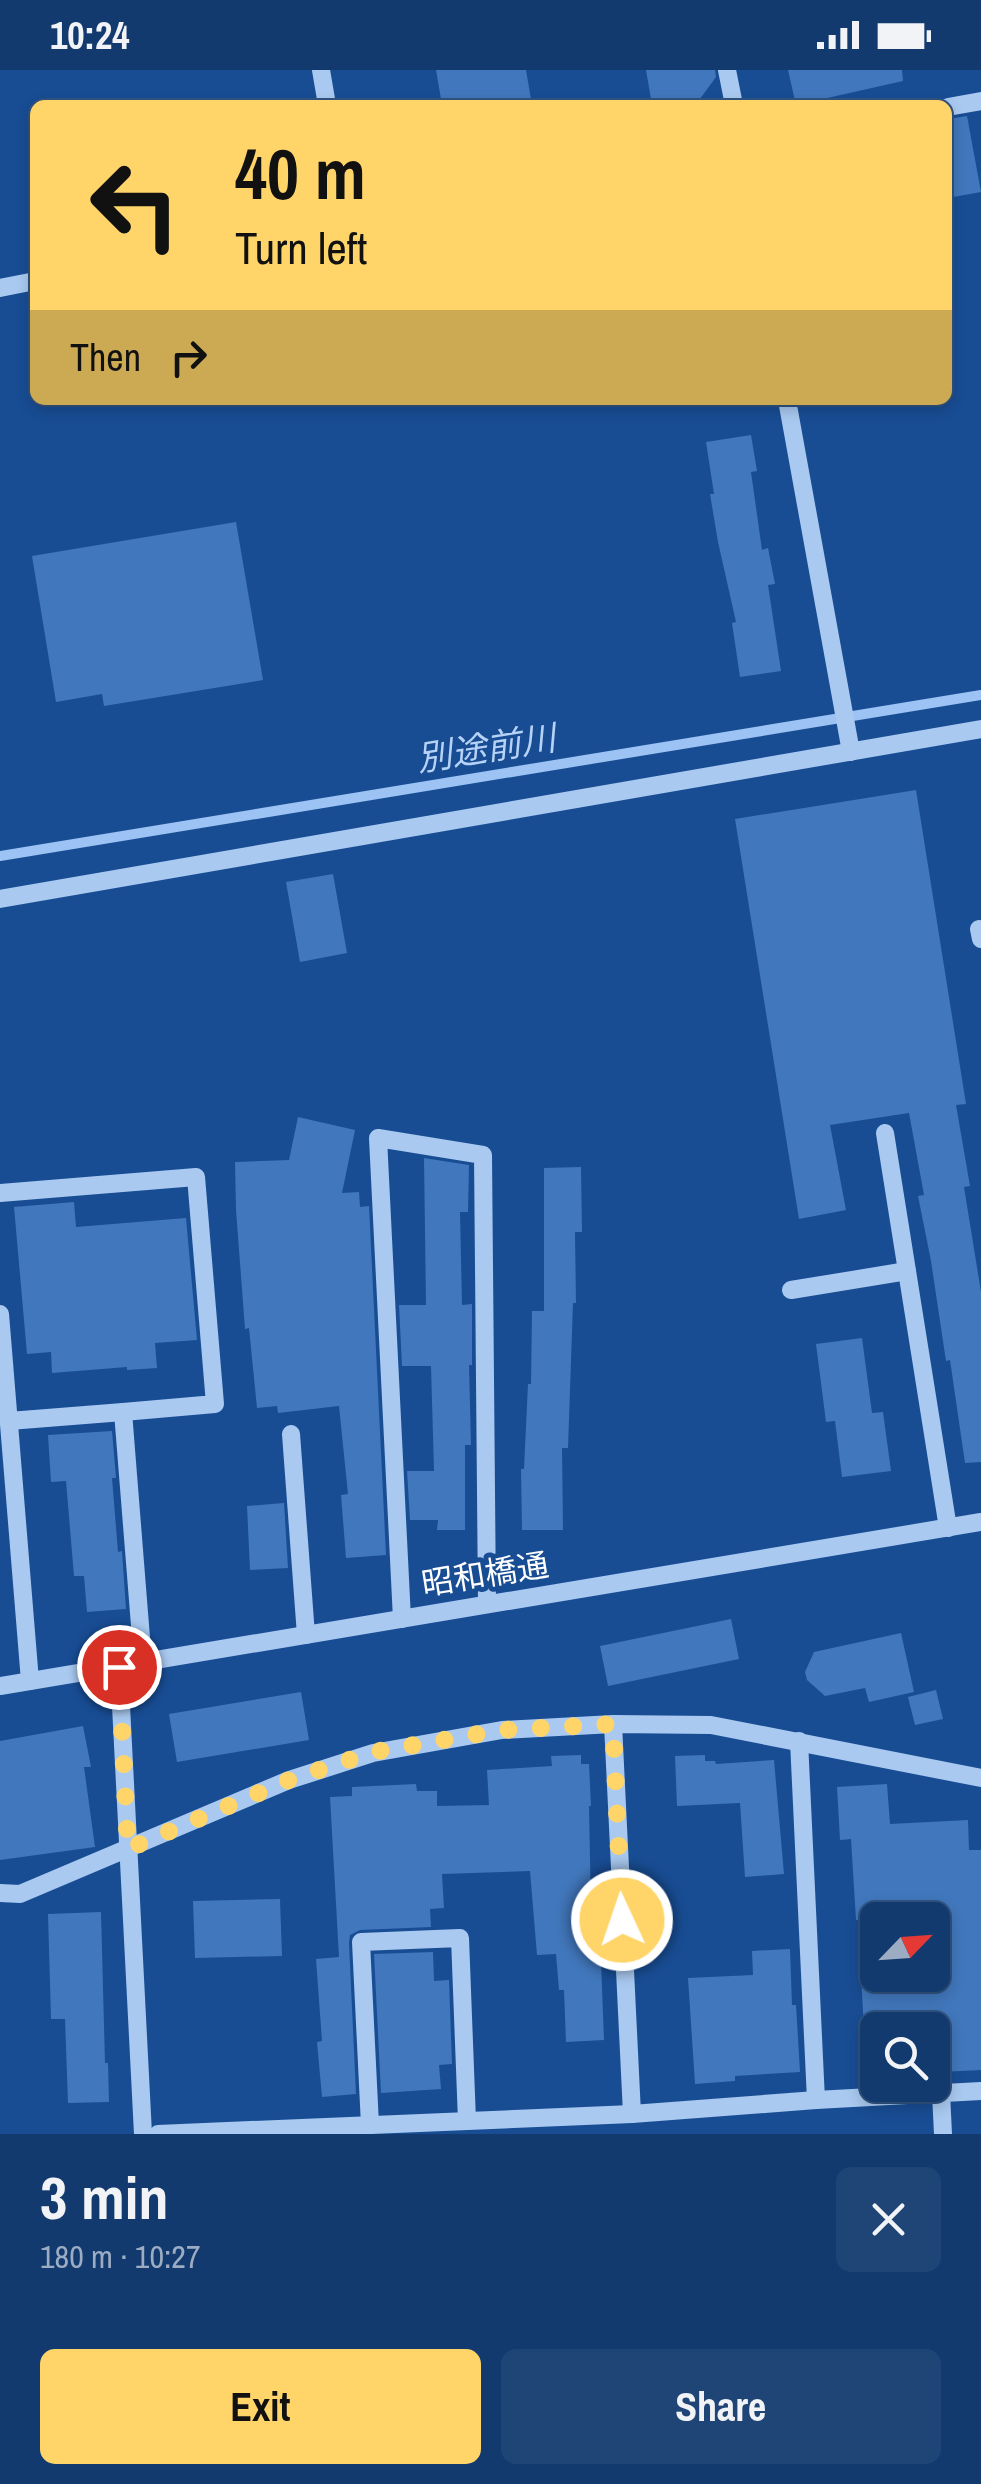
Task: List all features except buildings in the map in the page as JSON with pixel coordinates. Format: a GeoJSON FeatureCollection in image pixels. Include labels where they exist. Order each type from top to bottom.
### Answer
{"type":"FeatureCollection","features":[{"type":"Feature","properties":{"kind":"street"},"geometry":{"type":"LineString","coordinates":[[321,70],[326,100]]}},
{"type":"Feature","properties":{"kind":"street"},"geometry":{"type":"LineString","coordinates":[[727,70],[733,100]]}},
{"type":"Feature","properties":{"kind":"street"},"geometry":{"type":"LineString","coordinates":[[952,106],[981,101]]}},
{"type":"Feature","properties":{"kind":"street"},"geometry":{"type":"LineString","coordinates":[[0,288],[30,282]]}},
{"type":"Feature","properties":{"kind":"street"},"geometry":{"type":"LineString","coordinates":[[788,405],[851,752]]}},
{"type":"Feature","properties":{"kind":"street"},"geometry":{"type":"LineString","coordinates":[[0,899],[981,729]]}},
{"type":"Feature","properties":{"kind":"street"},"geometry":{"type":"LineString","coordinates":[[885,1132],[948,1528]]}},
{"type":"Feature","properties":{"kind":"street"},"geometry":{"type":"LineString","coordinates":[[402,1619],[378,1138],[483,1155],[487,1604]]}},
{"type":"Feature","properties":{"kind":"street"},"geometry":{"type":"LineString","coordinates":[[0,1193],[196,1177],[214,1404],[9,1421]]}},
{"type":"Feature","properties":{"kind":"street"},"geometry":{"type":"LineString","coordinates":[[791,1290],[907,1270]]}},
{"type":"Feature","properties":{"kind":"street"},"geometry":{"type":"LineString","coordinates":[[0,1314],[30,1681]]}},
{"type":"Feature","properties":{"kind":"street"},"geometry":{"type":"LineString","coordinates":[[123,1412],[144,1663]]}},
{"type":"Feature","properties":{"kind":"street"},"geometry":{"type":"LineString","coordinates":[[291,1434],[306,1635]]}},
{"type":"Feature","properties":{"kind":"street","name":"昭和橋通"},"geometry":{"type":"LineString","coordinates":[[0,1686],[981,1522]]}},
{"type":"Feature","properties":{"kind":"street"},"geometry":{"type":"LineString","coordinates":[[119,1667],[143,2134]]}},
{"type":"Feature","properties":{"kind":"street"},"geometry":{"type":"LineString","coordinates":[[613,1724],[632,2114]]}},
{"type":"Feature","properties":{"kind":"street"},"geometry":{"type":"LineString","coordinates":[[0,1892],[20,1894],[289,1780],[373,1752],[502,1730],[711,1724],[981,1778]]}},
{"type":"Feature","properties":{"kind":"street"},"geometry":{"type":"LineString","coordinates":[[799,1741],[816,2100]]}},
{"type":"Feature","properties":{"kind":"street"},"geometry":{"type":"LineString","coordinates":[[370,2125],[362,1942],[421,1939],[460,1938],[467,2121]]}},
{"type":"Feature","properties":{"kind":"street"},"geometry":{"type":"LineString","coordinates":[[950,2092],[981,2090]]}},
{"type":"Feature","properties":{"kind":"street"},"geometry":{"type":"LineString","coordinates":[[158,2134],[632,2114],[860,2098]]}},
{"type":"Feature","properties":{"kind":"street"},"geometry":{"type":"LineString","coordinates":[[941,2102],[943,2134]]}},
{"type":"Feature","properties":{"kind":"waterway","name":"別途前川"},"geometry":{"type":"LineString","coordinates":[[0,856],[981,695]]}},
{"type":"Feature","properties":{"kind":"route"},"geometry":{"type":"LineString","coordinates":[[119,1667],[128,1849],[289,1780],[373,1752],[502,1730],[613,1724],[622,1920]]}}]}
